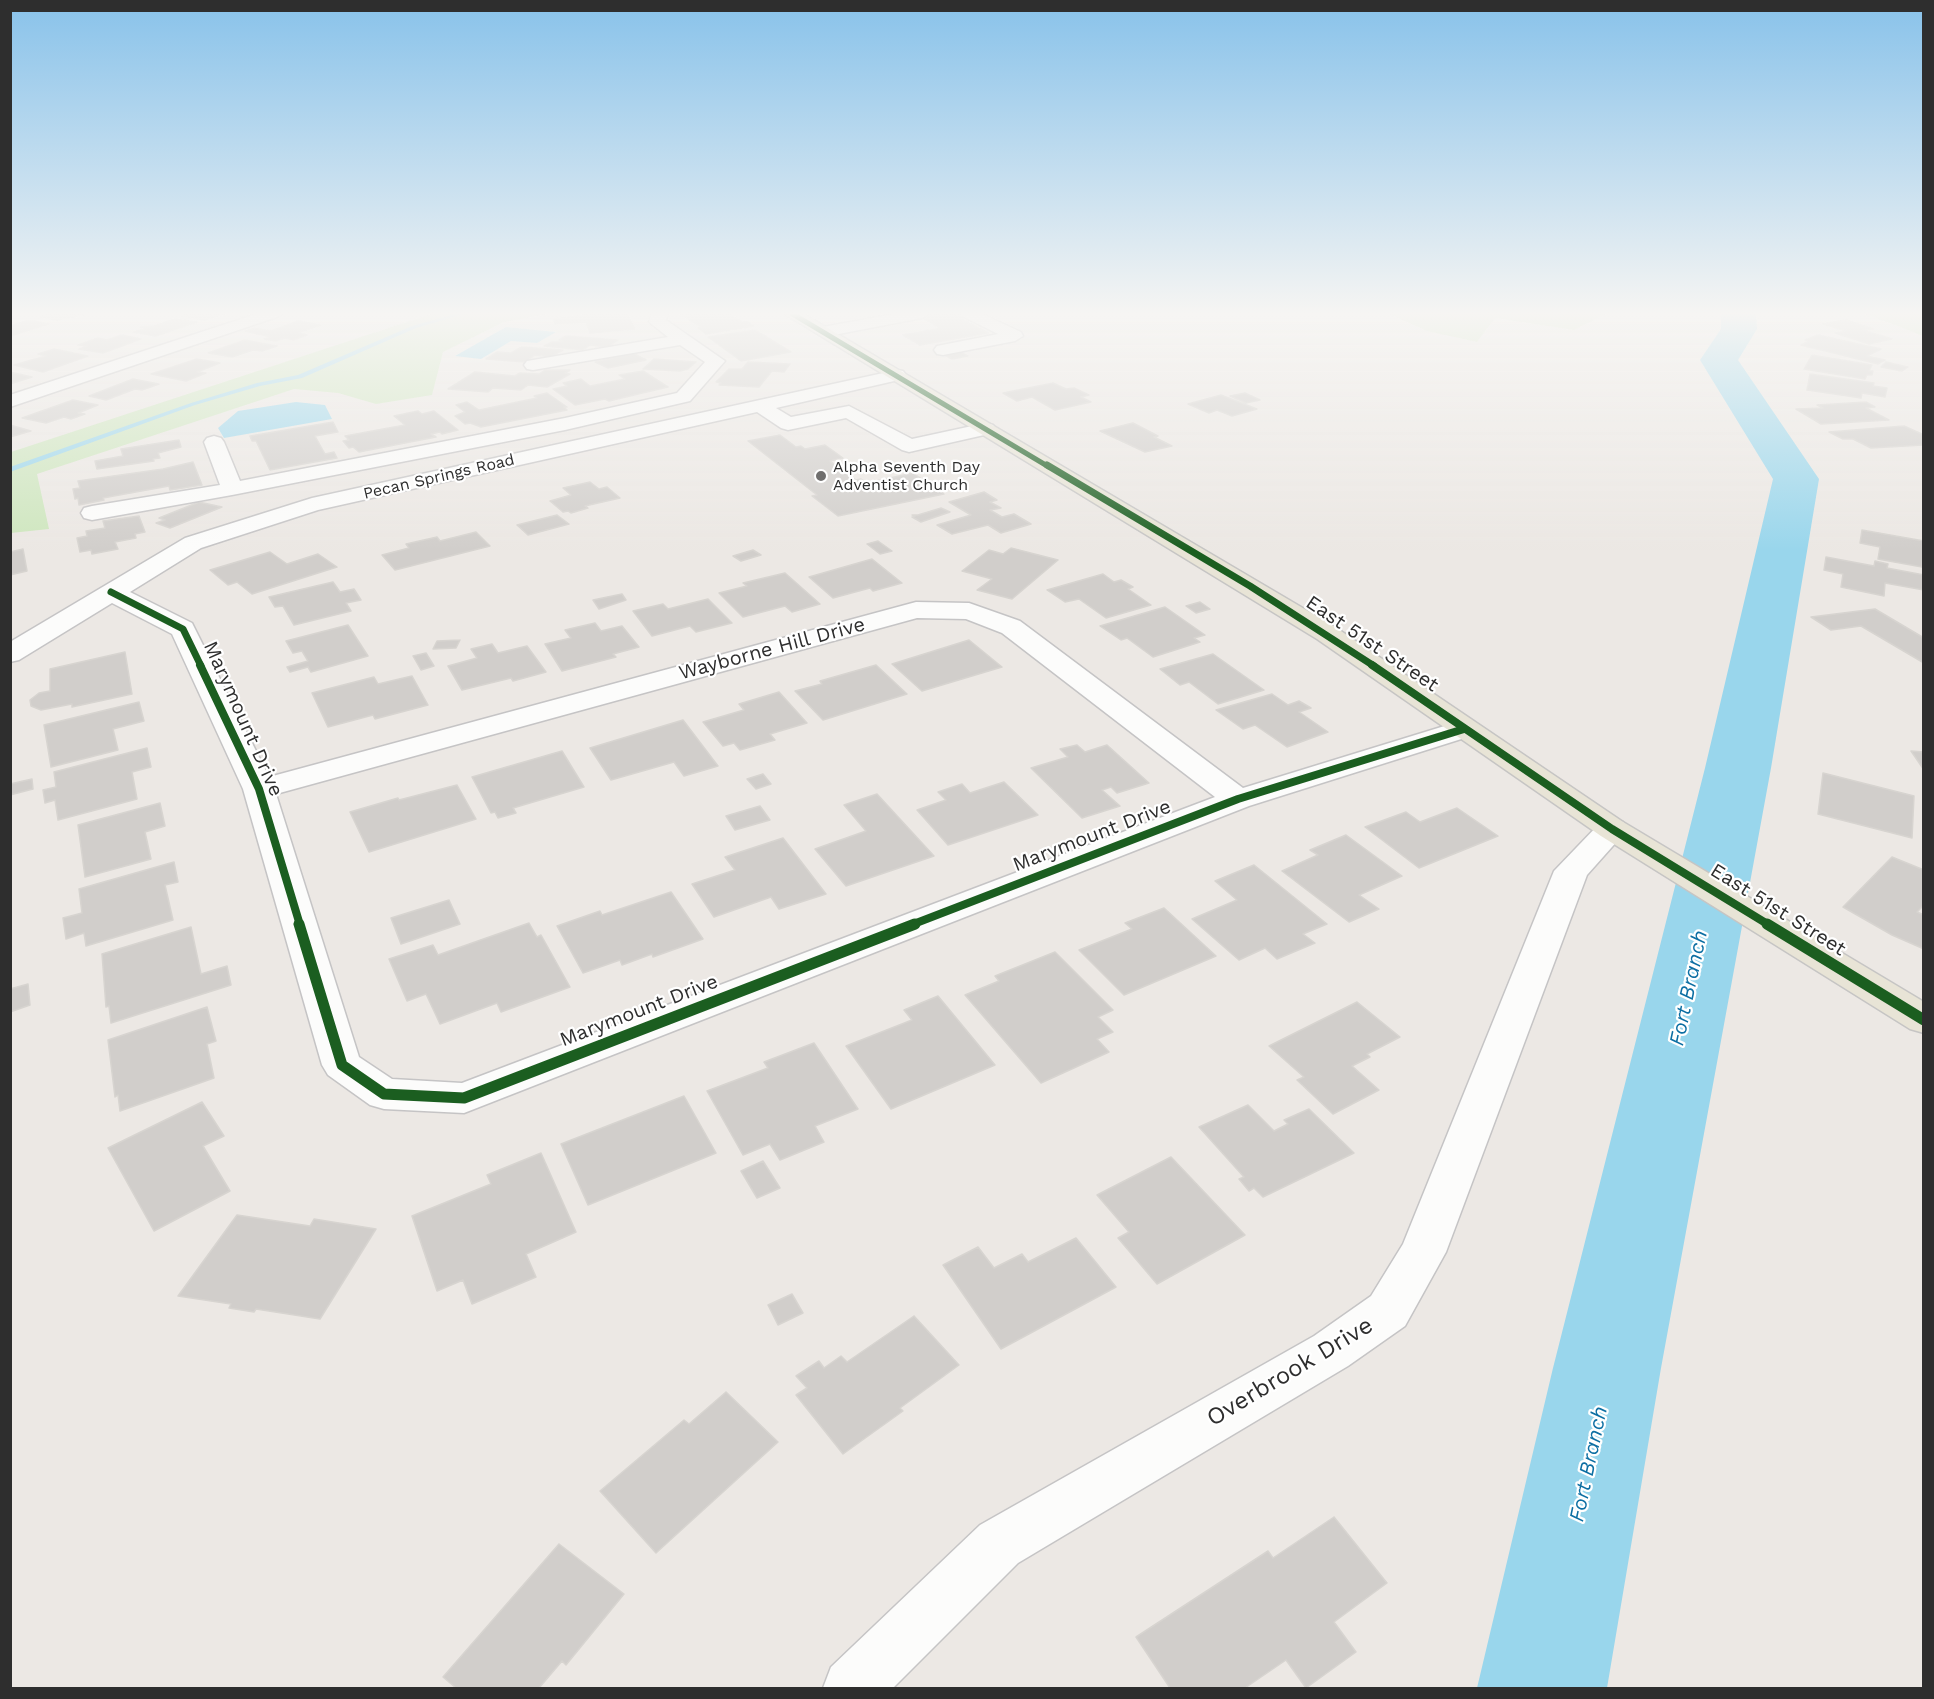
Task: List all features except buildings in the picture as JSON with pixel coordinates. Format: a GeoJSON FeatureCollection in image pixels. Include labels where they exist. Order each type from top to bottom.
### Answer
{"type":"FeatureCollection","features":[{"type":"Feature","properties":{"kind":"main road","name":"East 51st Street"},"geometry":{"type":"LineString","coordinates":[[925,392],[1288,609],[1612,829],[1923,1020]]}},
{"type":"Feature","properties":{"kind":"street"},"geometry":{"type":"LineString","coordinates":[[10,401],[36,392]]}},
{"type":"Feature","properties":{"kind":"street"},"geometry":{"type":"LineString","coordinates":[[92,513],[232,489],[564,424],[683,397],[687,392]]}},
{"type":"Feature","properties":{"kind":"street","name":"Pecan Springs Road"},"geometry":{"type":"LineString","coordinates":[[10,654],[193,543],[312,506],[817,392]]}},
{"type":"Feature","properties":{"kind":"street"},"geometry":{"type":"LineString","coordinates":[[759,405],[788,424],[849,412],[909,447],[986,429]]}},
{"type":"Feature","properties":{"kind":"street"},"geometry":{"type":"LineString","coordinates":[[214,442],[232,489]]}},
{"type":"Feature","properties":{"kind":"street","name":"Marymount Drive"},"geometry":{"type":"LineString","coordinates":[[111,592],[183,629],[259,789],[342,1065],[384,1094],[464,1098],[1238,799],[1464,729]]}},
{"type":"Feature","properties":{"kind":"street","name":"Wayborne Hill Drive"},"geometry":{"type":"LineString","coordinates":[[259,789],[916,610],[969,611],[1011,627],[1238,799]]}},
{"type":"Feature","properties":{"kind":"street"},"geometry":{"type":"LineString","coordinates":[[10,630],[43,633]]}},
{"type":"Feature","properties":{"kind":"street","name":"Overbrook Drive"},"geometry":{"type":"LineString","coordinates":[[852,1689],[999,1544],[1331,1351],[1388,1311],[1423,1252],[1571,871],[1612,829]]}},
{"type":"Feature","properties":{"kind":"green space"},"geometry":{"type":"Polygon","coordinates":[[[193,392],[284,392],[37,474],[49,529],[11,533],[11,452],[193,392]]]}},
{"type":"Feature","properties":{"kind":"green space"},"geometry":{"type":"Polygon","coordinates":[[[330,392],[433,392],[432,395],[376,404],[330,392]]]}},
{"type":"Feature","properties":{"kind":"water"},"geometry":{"type":"Polygon","coordinates":[[[296,402],[325,405],[332,419],[224,438],[218,428],[238,411],[296,402]]]}},
{"type":"Feature","properties":{"kind":"waterway"},"geometry":{"type":"LineString","coordinates":[[10,470],[232,392]]}},
{"type":"Feature","properties":{"kind":"waterway","name":"Fort Branch"},"geometry":{"type":"LineString","coordinates":[[1542,1688],[1607,1368],[1738,768],[1796,479],[1740,392]]}},
{"type":"Feature","properties":{"kind":"cycle path"},"geometry":{"type":"LineString","coordinates":[[924,392],[1326,633],[1612,829],[1924,1020]]}},
{"type":"Feature","properties":{"kind":"cycle path"},"geometry":{"type":"LineString","coordinates":[[111,592],[183,629],[259,789],[342,1065],[384,1094],[464,1098],[1238,799],[1464,729]]}},
{"type":"Feature","properties":{"kind":"place","name":"Alpha Seventh Day Adventist Church"},"geometry":{"type":"Point","coordinates":[821,476]}}]}
